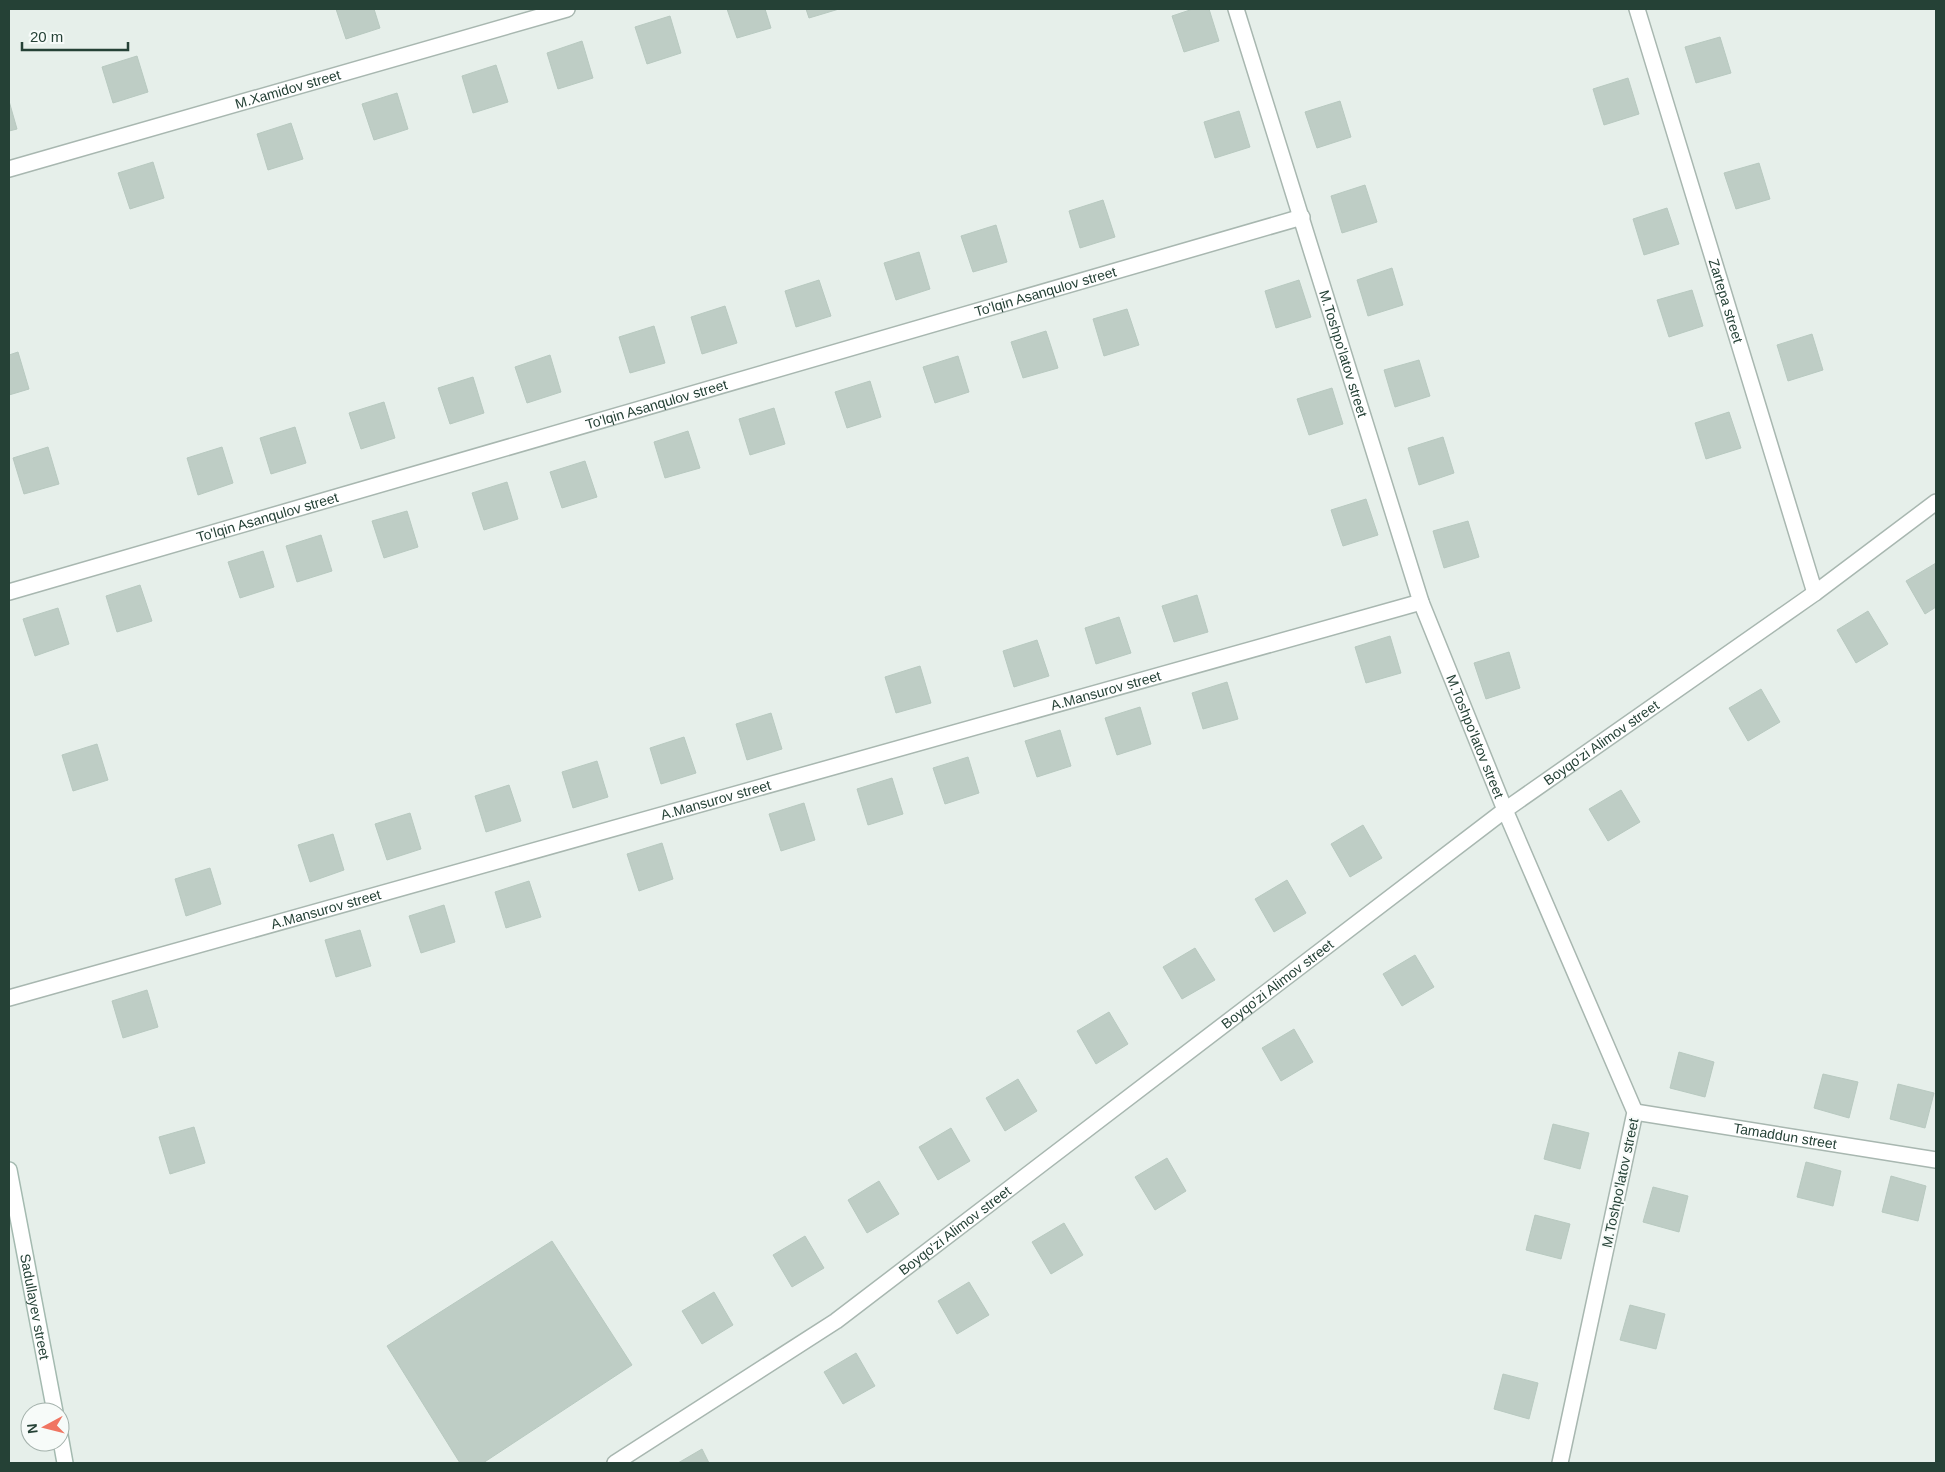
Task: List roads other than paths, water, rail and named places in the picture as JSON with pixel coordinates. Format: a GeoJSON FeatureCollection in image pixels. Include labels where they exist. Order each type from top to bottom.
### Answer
{"type":"FeatureCollection","features":[{"type":"Feature","properties":{"kind":"street","name":"M.Xamidov street"},"geometry":{"type":"LineString","coordinates":[[9,169],[567,9]]}},
{"type":"Feature","properties":{"kind":"street","name":"М.Toshpo'latov street"},"geometry":{"type":"LineString","coordinates":[[1236,9],[1421,602],[1504,810],[1635,1112],[1560,1463]]}},
{"type":"Feature","properties":{"kind":"street","name":"Zartepa street"},"geometry":{"type":"LineString","coordinates":[[1637,9],[1815,593]]}},
{"type":"Feature","properties":{"kind":"street","name":"To'lqin Asanqulov street"},"geometry":{"type":"LineString","coordinates":[[9,592],[1302,217]]}},
{"type":"Feature","properties":{"kind":"street","name":"Boyqo'zi Alimov street"},"geometry":{"type":"LineString","coordinates":[[614,1463],[836,1321],[1504,810],[1815,593],[1936,502]]}},
{"type":"Feature","properties":{"kind":"street","name":"A.Mansurov street"},"geometry":{"type":"LineString","coordinates":[[9,998],[1421,602]]}},
{"type":"Feature","properties":{"kind":"street","name":"Tamaddun street"},"geometry":{"type":"LineString","coordinates":[[1635,1112],[1936,1160]]}},
{"type":"Feature","properties":{"kind":"street","name":"Sadullayev street"},"geometry":{"type":"LineString","coordinates":[[9,1170],[54,1402]]}}]}
